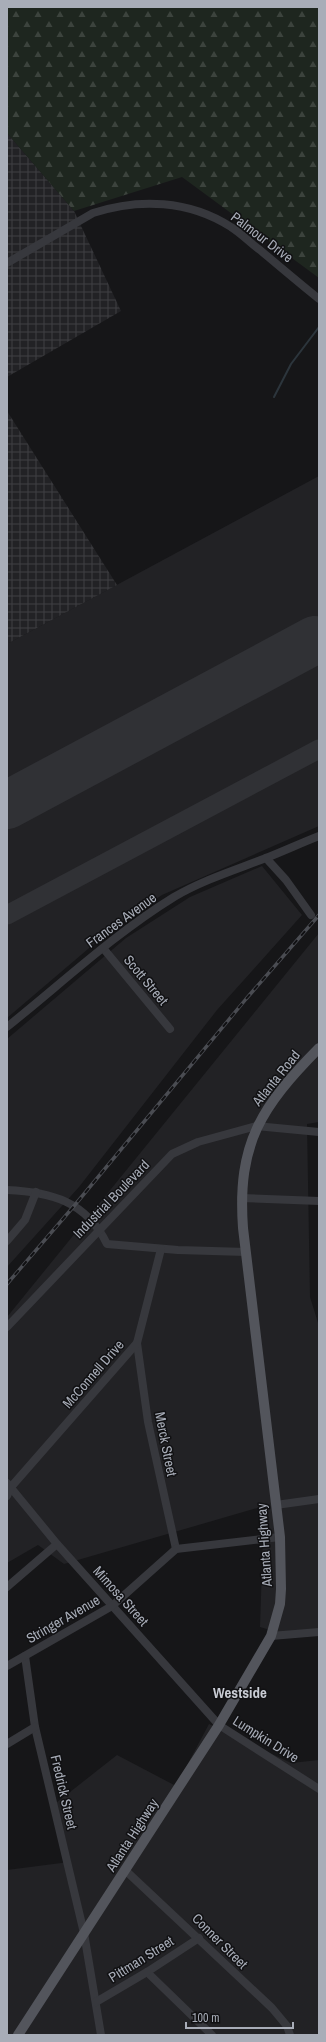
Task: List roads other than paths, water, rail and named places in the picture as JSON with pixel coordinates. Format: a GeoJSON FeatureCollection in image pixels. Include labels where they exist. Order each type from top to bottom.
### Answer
{"type":"FeatureCollection","features":[{"type":"Feature","properties":{"kind":"main road","name":"Atlanta Road"},"geometry":{"type":"LineString","coordinates":[[256,1126],[272,1101],[319,1048]]}},
{"type":"Feature","properties":{"kind":"main road","name":"Atlanta Highway"},"geometry":{"type":"LineString","coordinates":[[18,2035],[219,1725],[270,1636],[280,1604],[280,1537],[246,1252],[241,1198],[243,1175],[256,1126]]}},
{"type":"Feature","properties":{"kind":"street","name":"Palmour Drive"},"geometry":{"type":"LineString","coordinates":[[7,263],[93,214],[107,208],[142,203],[171,204],[199,211],[231,227],[319,299]]}},
{"type":"Feature","properties":{"kind":"street"},"geometry":{"type":"LineString","coordinates":[[311,916],[286,880],[266,858],[319,836]]}},
{"type":"Feature","properties":{"kind":"street","name":"Frances Avenue"},"geometry":{"type":"LineString","coordinates":[[7,1027],[142,918],[176,896],[220,875],[266,858]]}},
{"type":"Feature","properties":{"kind":"street","name":"Scott Street"},"geometry":{"type":"LineString","coordinates":[[103,948],[170,1029]]}},
{"type":"Feature","properties":{"kind":"street"},"geometry":{"type":"LineString","coordinates":[[256,1126],[319,1132]]}},
{"type":"Feature","properties":{"kind":"street","name":"Industrial Boulevard"},"geometry":{"type":"LineString","coordinates":[[7,1327],[172,1154],[198,1142],[256,1126]]}},
{"type":"Feature","properties":{"kind":"street"},"geometry":{"type":"LineString","coordinates":[[7,1190],[36,1192],[55,1196],[74,1206],[100,1229],[107,1244],[162,1249],[246,1252]]}},
{"type":"Feature","properties":{"kind":"street"},"geometry":{"type":"LineString","coordinates":[[7,1241],[25,1220],[36,1192]]}},
{"type":"Feature","properties":{"kind":"street"},"geometry":{"type":"LineString","coordinates":[[241,1198],[319,1201]]}},
{"type":"Feature","properties":{"kind":"street","name":"McConnell Drive"},"geometry":{"type":"LineString","coordinates":[[7,1496],[9,1485],[137,1343],[162,1249]]}},
{"type":"Feature","properties":{"kind":"street","name":"Merck Street"},"geometry":{"type":"LineString","coordinates":[[137,1343],[148,1422],[176,1549]]}},
{"type":"Feature","properties":{"kind":"street","name":"Mimosa Street"},"geometry":{"type":"LineString","coordinates":[[9,1485],[112,1606],[219,1725]]}},
{"type":"Feature","properties":{"kind":"street"},"geometry":{"type":"LineString","coordinates":[[276,1505],[319,1499]]}},
{"type":"Feature","properties":{"kind":"street"},"geometry":{"type":"LineString","coordinates":[[176,1549],[280,1537]]}},
{"type":"Feature","properties":{"kind":"street"},"geometry":{"type":"LineString","coordinates":[[7,1587],[58,1544]]}},
{"type":"Feature","properties":{"kind":"street","name":"Stringer Avenue"},"geometry":{"type":"LineString","coordinates":[[7,1666],[112,1606],[176,1549]]}},
{"type":"Feature","properties":{"kind":"street"},"geometry":{"type":"LineString","coordinates":[[270,1636],[319,1632]]}},
{"type":"Feature","properties":{"kind":"street","name":"Fredrick Street"},"geometry":{"type":"LineString","coordinates":[[25,1656],[35,1727],[84,1933],[101,2035]]}},
{"type":"Feature","properties":{"kind":"street","name":"Lumpkin Drive"},"geometry":{"type":"LineString","coordinates":[[219,1725],[319,1789]]}},
{"type":"Feature","properties":{"kind":"street"},"geometry":{"type":"LineString","coordinates":[[7,1744],[35,1727]]}},
{"type":"Feature","properties":{"kind":"street","name":"Conner Street"},"geometry":{"type":"LineString","coordinates":[[125,1870],[199,1938],[245,1985],[272,2008],[287,2026],[290,2035]]}},
{"type":"Feature","properties":{"kind":"street","name":"Pittman Street"},"geometry":{"type":"LineString","coordinates":[[96,2002],[147,1972],[199,1938]]}},
{"type":"Feature","properties":{"kind":"street"},"geometry":{"type":"LineString","coordinates":[[147,1972],[212,2035]]}},
{"type":"Feature","properties":{"kind":"waterway"},"geometry":{"type":"LineString","coordinates":[[274,397],[291,364],[319,327]]}},
{"type":"Feature","properties":{"kind":"railway"},"geometry":{"type":"LineString","coordinates":[[7,1284],[74,1206],[246,999],[319,915]]}},
{"type":"Feature","properties":{"kind":"district","name":"Westside"},"geometry":{"type":"Point","coordinates":[240,1693]}}]}
